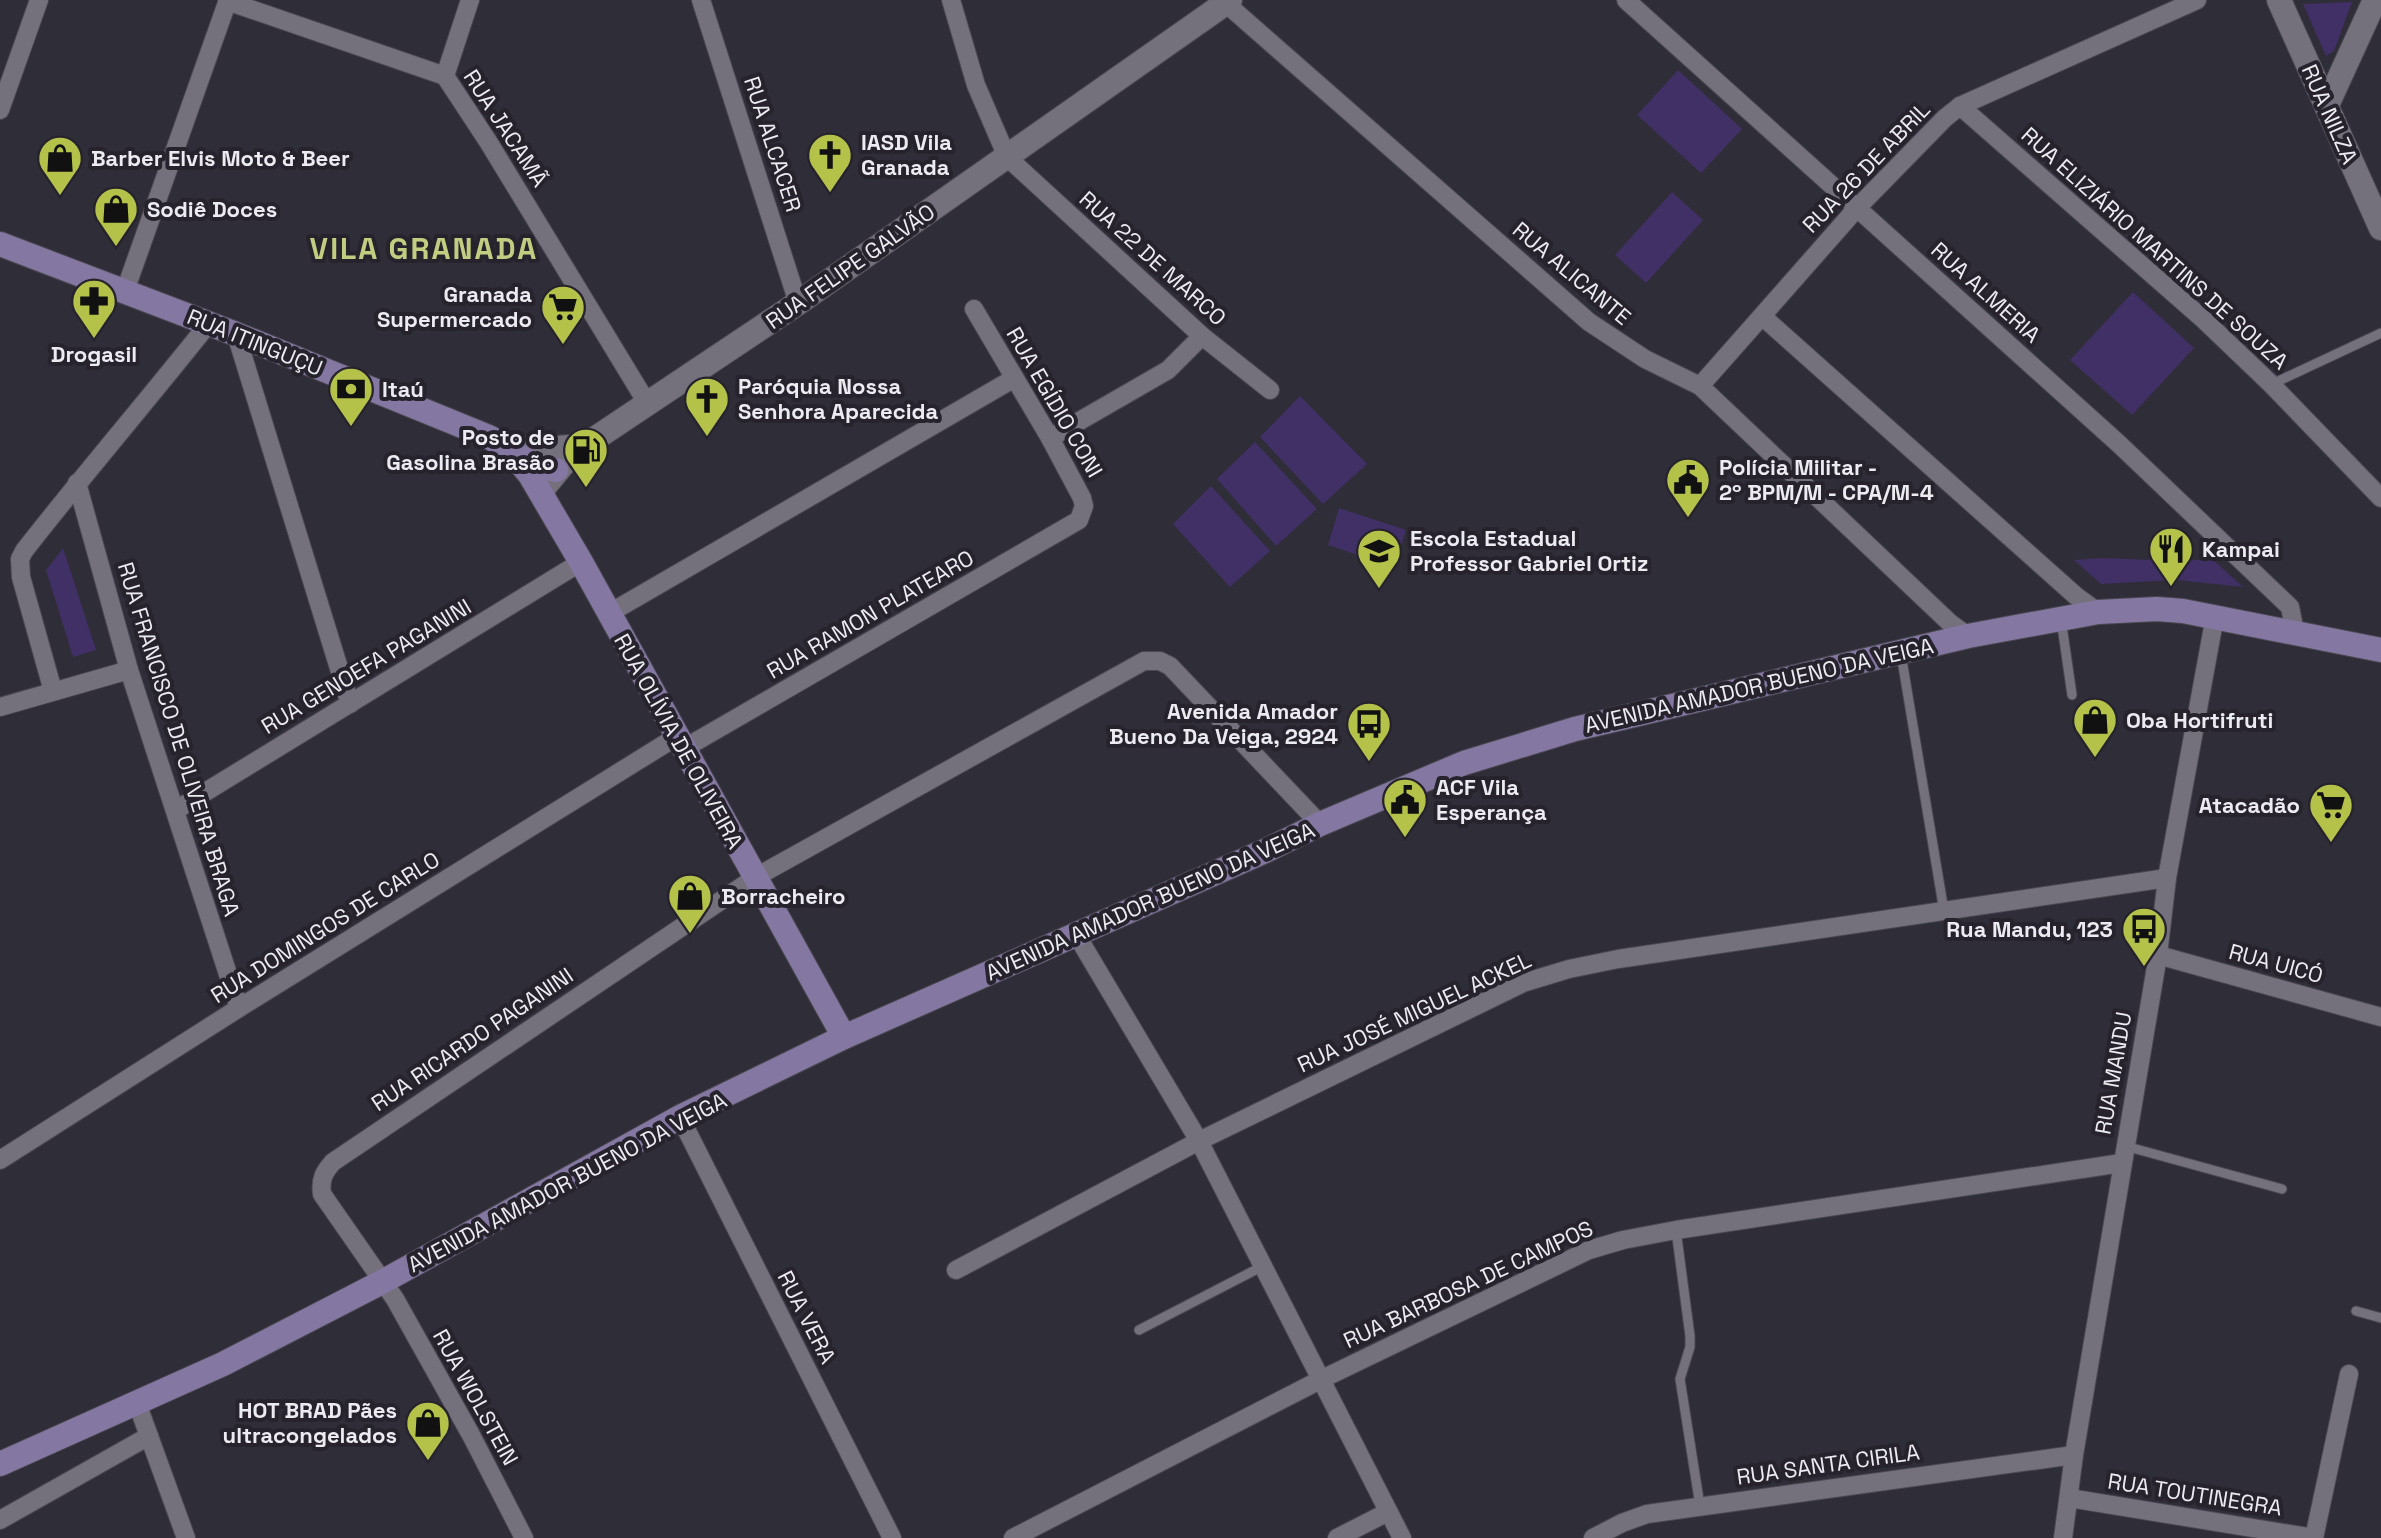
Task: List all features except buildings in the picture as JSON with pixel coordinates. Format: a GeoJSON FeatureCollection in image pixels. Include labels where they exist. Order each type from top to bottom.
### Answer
{"type":"FeatureCollection","features":[{"type":"Feature","properties":{"kind":"main road","name":"RUA ITINGUÇU"},"geometry":{"type":"LineString","coordinates":[[0,244],[209,323],[457,423],[508,448],[524,461],[556,470]]}},
{"type":"Feature","properties":{"kind":"main road","name":"RUA OLÍVIA DE OLIVEIRA"},"geometry":{"type":"LineString","coordinates":[[508,448],[541,494],[581,562],[844,1037]]}},
{"type":"Feature","properties":{"kind":"main road","name":"AVENIDA AMADOR BUENO DA VEIGA"},"geometry":{"type":"LineString","coordinates":[[0,1464],[223,1364],[382,1282],[680,1117],[844,1037],[1320,824],[1464,763],[1520,744],[1901,651],[2098,612],[2157,609],[2215,616],[2381,650]]}},
{"type":"Feature","properties":{"kind":"street"},"geometry":{"type":"LineString","coordinates":[[0,110],[39,0]]}},
{"type":"Feature","properties":{"kind":"street"},"geometry":{"type":"LineString","coordinates":[[445,76],[470,0]]}},
{"type":"Feature","properties":{"kind":"street","name":"RUA ALCACER"},"geometry":{"type":"LineString","coordinates":[[701,0],[798,303]]}},
{"type":"Feature","properties":{"kind":"street"},"geometry":{"type":"LineString","coordinates":[[951,0],[976,85],[1007,157]]}},
{"type":"Feature","properties":{"kind":"street","name":"RUA ALMERIA"},"geometry":{"type":"LineString","coordinates":[[1626,0],[2119,444],[2290,607],[2295,632]]}},
{"type":"Feature","properties":{"kind":"street","name":"RUA 26 DE ABRIL"},"geometry":{"type":"LineString","coordinates":[[1700,386],[1857,208],[1960,106],[2197,0]]}},
{"type":"Feature","properties":{"kind":"street","name":"RUA NILZA"},"geometry":{"type":"LineString","coordinates":[[2279,0],[2381,228]]}},
{"type":"Feature","properties":{"kind":"street"},"geometry":{"type":"LineString","coordinates":[[2327,105],[2375,0]]}},
{"type":"Feature","properties":{"kind":"street"},"geometry":{"type":"LineString","coordinates":[[125,291],[227,1]]}},
{"type":"Feature","properties":{"kind":"street","name":"RUA JACAMÃ"},"geometry":{"type":"LineString","coordinates":[[227,1],[445,76],[647,403]]}},
{"type":"Feature","properties":{"kind":"street","name":"RUA FELIPE GALVÃO"},"geometry":{"type":"LineString","coordinates":[[541,494],[556,470],[584,446],[798,303],[1225,1]]}},
{"type":"Feature","properties":{"kind":"street","name":"RUA ALICANTE"},"geometry":{"type":"LineString","coordinates":[[1225,1],[1589,322],[1645,359],[1700,386],[1950,623],[1968,636]]}},
{"type":"Feature","properties":{"kind":"street","name":"RUA ELIZIÁRIO MARTINS DE SOUZA"},"geometry":{"type":"LineString","coordinates":[[1960,106],[2203,319],[2381,498]]}},
{"type":"Feature","properties":{"kind":"street","name":"RUA 22 DE MARCO"},"geometry":{"type":"LineString","coordinates":[[1007,157],[1202,336],[1270,390]]}},
{"type":"Feature","properties":{"kind":"street","name":"RUA EGÍDIO CONI"},"geometry":{"type":"LineString","coordinates":[[974,309],[1082,498],[1084,506],[1079,520]]}},
{"type":"Feature","properties":{"kind":"street"},"geometry":{"type":"LineString","coordinates":[[1763,317],[2076,596],[2098,612]]}},
{"type":"Feature","properties":{"kind":"street"},"geometry":{"type":"LineString","coordinates":[[53,691],[21,577],[20,559],[77,483],[132,421],[209,323]]}},
{"type":"Feature","properties":{"kind":"street"},"geometry":{"type":"LineString","coordinates":[[236,334],[350,704]]}},
{"type":"Feature","properties":{"kind":"street"},"geometry":{"type":"LineString","coordinates":[[1050,438],[1168,370],[1202,336]]}},
{"type":"Feature","properties":{"kind":"street"},"geometry":{"type":"LineString","coordinates":[[608,614],[1013,379]]}},
{"type":"Feature","properties":{"kind":"street"},"geometry":{"type":"LineString","coordinates":[[508,448],[584,446]]}},
{"type":"Feature","properties":{"kind":"street","name":"RUA FRANCISCO DE OLIVEIRA BRAGA"},"geometry":{"type":"LineString","coordinates":[[77,483],[129,670],[239,1008]]}},
{"type":"Feature","properties":{"kind":"street","name":"RUA RAMON PLATEARO"},"geometry":{"type":"LineString","coordinates":[[680,743],[1079,520]]}},
{"type":"Feature","properties":{"kind":"street","name":"RUA GENOEFA PAGANINI"},"geometry":{"type":"LineString","coordinates":[[176,810],[581,562]]}},
{"type":"Feature","properties":{"kind":"street","name":"RUA MANDU"},"geometry":{"type":"LineString","coordinates":[[2063,1538],[2074,1455],[2158,955],[2167,878],[2215,616]]}},
{"type":"Feature","properties":{"kind":"street"},"geometry":{"type":"LineString","coordinates":[[756,877],[1144,661],[1152,660],[1170,666],[1320,824]]}},
{"type":"Feature","properties":{"kind":"street"},"geometry":{"type":"LineString","coordinates":[[0,707],[129,670]]}},
{"type":"Feature","properties":{"kind":"street","name":"RUA DOMINGOS DE CARLO"},"geometry":{"type":"LineString","coordinates":[[0,1160],[239,1008],[680,743]]}},
{"type":"Feature","properties":{"kind":"street","name":"RUA RICARDO PAGANINI"},"geometry":{"type":"LineString","coordinates":[[382,1282],[322,1194],[320,1183],[333,1162],[756,877]]}},
{"type":"Feature","properties":{"kind":"street","name":"RUA JOSÉ MIGUEL ACKEL"},"geometry":{"type":"LineString","coordinates":[[956,1270],[1199,1141],[1523,983],[1618,959],[2167,878]]}},
{"type":"Feature","properties":{"kind":"street"},"geometry":{"type":"LineString","coordinates":[[1076,934],[1199,1141],[1402,1538]]}},
{"type":"Feature","properties":{"kind":"street","name":"RUA UICÓ"},"geometry":{"type":"LineString","coordinates":[[2158,955],[2381,1017]]}},
{"type":"Feature","properties":{"kind":"street","name":"RUA VERA"},"geometry":{"type":"LineString","coordinates":[[680,1117],[892,1538]]}},
{"type":"Feature","properties":{"kind":"street","name":"RUA BARBOSA DE CAMPOS"},"geometry":{"type":"LineString","coordinates":[[1013,1538],[1320,1380],[1589,1250],[1676,1230],[2123,1155]]}},
{"type":"Feature","properties":{"kind":"street","name":"RUA WOLSTEIN"},"geometry":{"type":"LineString","coordinates":[[382,1282],[395,1299],[471,1435],[524,1538]]}},
{"type":"Feature","properties":{"kind":"street"},"geometry":{"type":"LineString","coordinates":[[2314,1538],[2349,1374]]}},
{"type":"Feature","properties":{"kind":"street"},"geometry":{"type":"LineString","coordinates":[[137,1403],[186,1538]]}},
{"type":"Feature","properties":{"kind":"street"},"geometry":{"type":"LineString","coordinates":[[0,1520],[149,1436]]}},
{"type":"Feature","properties":{"kind":"street","name":"RUA SANTA CIRILA"},"geometry":{"type":"LineString","coordinates":[[1593,1538],[1647,1514],[2074,1455]]}},
{"type":"Feature","properties":{"kind":"street","name":"RUA TOUTINEGRA"},"geometry":{"type":"LineString","coordinates":[[2069,1498],[2314,1538]]}},
{"type":"Feature","properties":{"kind":"street"},"geometry":{"type":"LineString","coordinates":[[1337,1538],[1388,1512]]}},
{"type":"Feature","properties":{"kind":"lane"},"geometry":{"type":"LineString","coordinates":[[2271,384],[2381,333]]}},
{"type":"Feature","properties":{"kind":"lane"},"geometry":{"type":"LineString","coordinates":[[2061,619],[2072,695]]}},
{"type":"Feature","properties":{"kind":"lane"},"geometry":{"type":"LineString","coordinates":[[1901,651],[1944,911]]}},
{"type":"Feature","properties":{"kind":"lane"},"geometry":{"type":"LineString","coordinates":[[2123,1155],[2282,1189]]}},
{"type":"Feature","properties":{"kind":"lane"},"geometry":{"type":"LineString","coordinates":[[1676,1230],[1690,1336],[1690,1347],[1680,1379],[1700,1506]]}},
{"type":"Feature","properties":{"kind":"lane"},"geometry":{"type":"LineString","coordinates":[[1139,1330],[1263,1266]]}},
{"type":"Feature","properties":{"kind":"lane"},"geometry":{"type":"LineString","coordinates":[[2356,1311],[2381,1318]]}},
{"type":"Feature","properties":{"kind":"shaded area"},"geometry":{"type":"Polygon","coordinates":[[[2352,2],[2334,51],[2326,56],[2303,4],[2352,2]]]}},
{"type":"Feature","properties":{"kind":"shaded area"},"geometry":{"type":"Polygon","coordinates":[[[1678,70],[1742,129],[1701,173],[1637,115],[1678,70]]]}},
{"type":"Feature","properties":{"kind":"shaded area"},"geometry":{"type":"Polygon","coordinates":[[[1672,192],[1703,220],[1646,283],[1615,255],[1672,192]]]}},
{"type":"Feature","properties":{"kind":"shaded area"},"geometry":{"type":"Polygon","coordinates":[[[2133,292],[2194,348],[2132,415],[2070,360],[2133,292]]]}},
{"type":"Feature","properties":{"kind":"shaded area"},"geometry":{"type":"Polygon","coordinates":[[[1300,396],[1367,464],[1323,504],[1260,437],[1300,396]]]}},
{"type":"Feature","properties":{"kind":"shaded area"},"geometry":{"type":"Polygon","coordinates":[[[1255,442],[1317,509],[1276,546],[1217,479],[1255,442]]]}},
{"type":"Feature","properties":{"kind":"shaded area"},"geometry":{"type":"Polygon","coordinates":[[[1211,486],[1270,551],[1230,587],[1173,524],[1211,486]]]}},
{"type":"Feature","properties":{"kind":"shaded area"},"geometry":{"type":"Polygon","coordinates":[[[1339,508],[1406,530],[1394,567],[1328,545],[1339,508]]]}},
{"type":"Feature","properties":{"kind":"shaded area"},"geometry":{"type":"Polygon","coordinates":[[[63,548],[96,650],[73,657],[46,570],[63,548]]]}},
{"type":"Feature","properties":{"kind":"shaded area"},"geometry":{"type":"Polygon","coordinates":[[[2212,559],[2243,587],[2176,580],[2101,584],[2074,560],[2212,559]]]}},
{"type":"Feature","properties":{"kind":"place","name":"IASD Vila Granada"},"geometry":{"type":"Point","coordinates":[830,194]}},
{"type":"Feature","properties":{"kind":"place","name":"Barber Elvis Moto & Beer"},"geometry":{"type":"Point","coordinates":[60,197]}},
{"type":"Feature","properties":{"kind":"place","name":"Sodiê Doces"},"geometry":{"type":"Point","coordinates":[116,248]}},
{"type":"Feature","properties":{"kind":"place","name":"Drogasil"},"geometry":{"type":"Point","coordinates":[94,340]}},
{"type":"Feature","properties":{"kind":"place","name":"Granada Supermercado"},"geometry":{"type":"Point","coordinates":[563,346]}},
{"type":"Feature","properties":{"kind":"place","name":"Itaú"},"geometry":{"type":"Point","coordinates":[351,428]}},
{"type":"Feature","properties":{"kind":"place","name":"Paróquia Nossa Senhora Aparecida"},"geometry":{"type":"Point","coordinates":[707,438]}},
{"type":"Feature","properties":{"kind":"place","name":"Posto de Gasolina Brasão"},"geometry":{"type":"Point","coordinates":[586,489]}},
{"type":"Feature","properties":{"kind":"place","name":"Polícia Militar - 2º BPM/M - CPA/M-4"},"geometry":{"type":"Point","coordinates":[1688,519]}},
{"type":"Feature","properties":{"kind":"place","name":"Kampai"},"geometry":{"type":"Point","coordinates":[2171,588]}},
{"type":"Feature","properties":{"kind":"place","name":"Escola Estadual Professor Gabriel Ortiz"},"geometry":{"type":"Point","coordinates":[1379,590]}},
{"type":"Feature","properties":{"kind":"place","name":"Oba Hortifruti"},"geometry":{"type":"Point","coordinates":[2095,759]}},
{"type":"Feature","properties":{"kind":"place","name":"Avenida Amador Bueno Da Veiga, 2924"},"geometry":{"type":"Point","coordinates":[1369,763]}},
{"type":"Feature","properties":{"kind":"place","name":"ACF Vila Esperança"},"geometry":{"type":"Point","coordinates":[1405,839]}},
{"type":"Feature","properties":{"kind":"place","name":"Atacadão"},"geometry":{"type":"Point","coordinates":[2331,844]}},
{"type":"Feature","properties":{"kind":"place","name":"Borracheiro"},"geometry":{"type":"Point","coordinates":[690,935]}},
{"type":"Feature","properties":{"kind":"place","name":"Rua Mandu, 123"},"geometry":{"type":"Point","coordinates":[2144,968]}},
{"type":"Feature","properties":{"kind":"place","name":"HOT BRAD Pães ultracongelados"},"geometry":{"type":"Point","coordinates":[428,1462]}},
{"type":"Feature","properties":{"kind":"district","name":"VILA GRANADA"},"geometry":{"type":"Point","coordinates":[424,248]}}]}
